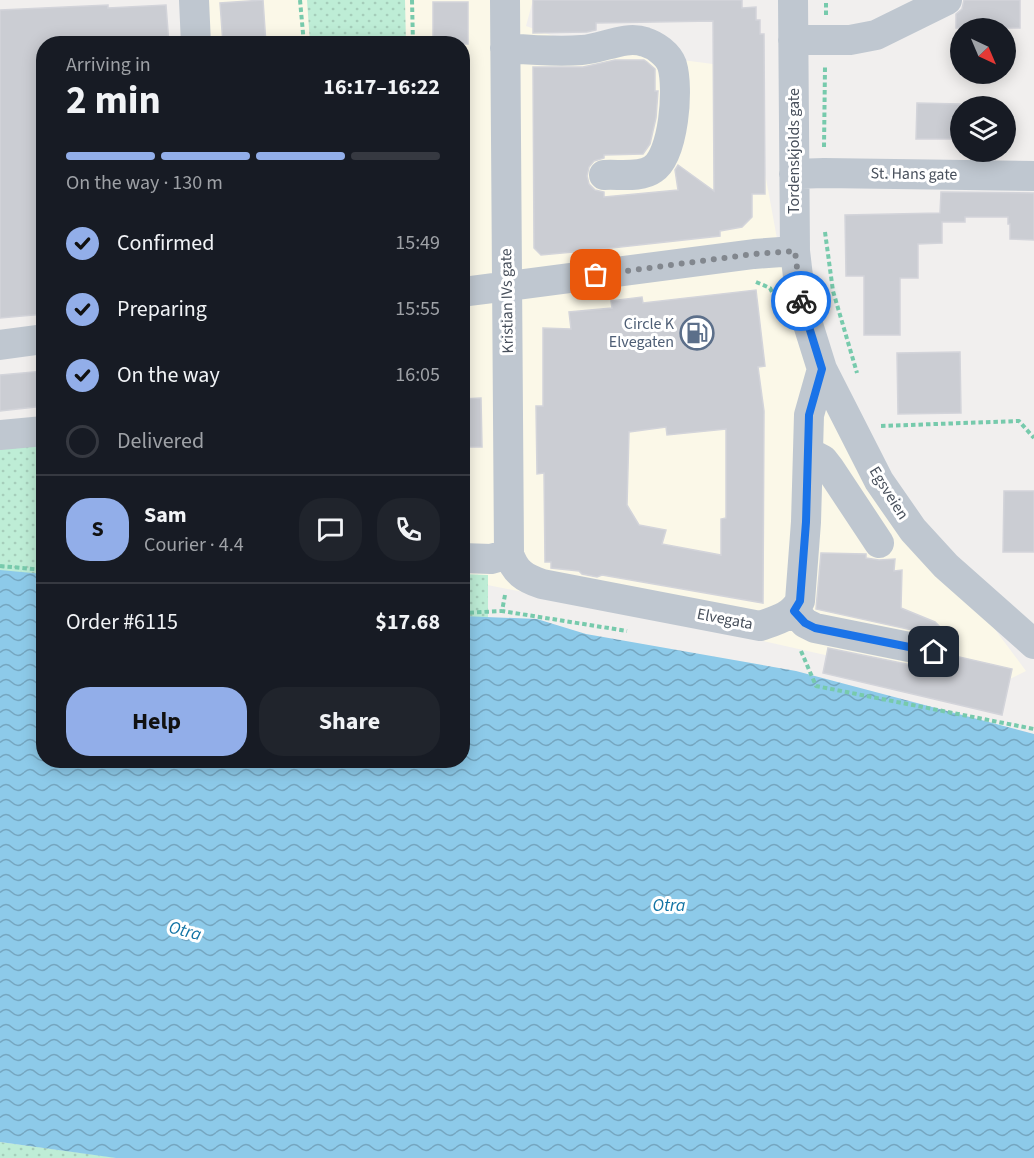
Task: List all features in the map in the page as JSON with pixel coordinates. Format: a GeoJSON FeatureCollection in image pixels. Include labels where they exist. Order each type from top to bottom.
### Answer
{"type":"FeatureCollection","features":[{"type":"Feature","properties":{"kind":"street"},"geometry":{"type":"LineString","coordinates":[[194,0],[196,36]]}},
{"type":"Feature","properties":{"kind":"street","name":"Kristian IVs gate"},"geometry":{"type":"LineString","coordinates":[[505,0],[510,554]]}},
{"type":"Feature","properties":{"kind":"street","name":"Tordenskjolds gate"},"geometry":{"type":"LineString","coordinates":[[793,0],[795,251],[801,302]]}},
{"type":"Feature","properties":{"kind":"street"},"geometry":{"type":"LineString","coordinates":[[794,40],[850,39],[882,33],[948,0]]}},
{"type":"Feature","properties":{"kind":"street"},"geometry":{"type":"LineString","coordinates":[[505,48],[584,50],[639,40],[654,46],[670,61],[674,77],[673,112],[667,152],[656,167],[648,172],[604,175]]}},
{"type":"Feature","properties":{"kind":"street","name":"St. Hans gate"},"geometry":{"type":"LineString","coordinates":[[794,174],[824,172],[1034,176]]}},
{"type":"Feature","properties":{"kind":"street"},"geometry":{"type":"LineString","coordinates":[[470,290],[754,254],[795,251]]}},
{"type":"Feature","properties":{"kind":"street","name":"Egsveien"},"geometry":{"type":"LineString","coordinates":[[801,302],[822,369],[879,481],[913,531],[946,566],[1034,644]]}},
{"type":"Feature","properties":{"kind":"street"},"geometry":{"type":"LineString","coordinates":[[0,345],[36,340]]}},
{"type":"Feature","properties":{"kind":"street"},"geometry":{"type":"LineString","coordinates":[[822,369],[809,415],[806,522],[800,601],[789,614],[815,628],[934,652]]}},
{"type":"Feature","properties":{"kind":"street"},"geometry":{"type":"LineString","coordinates":[[0,435],[36,432]]}},
{"type":"Feature","properties":{"kind":"street"},"geometry":{"type":"LineString","coordinates":[[808,452],[823,460],[879,543]]}},
{"type":"Feature","properties":{"kind":"street"},"geometry":{"type":"LineString","coordinates":[[470,558],[491,559],[510,554]]}},
{"type":"Feature","properties":{"kind":"street","name":"Elvegata"},"geometry":{"type":"LineString","coordinates":[[510,554],[513,566],[525,578],[542,584],[759,626],[789,614]]}},
{"type":"Feature","properties":{"kind":"path"},"geometry":{"type":"LineString","coordinates":[[300,0],[303,36]]}},
{"type":"Feature","properties":{"kind":"path"},"geometry":{"type":"LineString","coordinates":[[412,0],[412,36]]}},
{"type":"Feature","properties":{"kind":"path"},"geometry":{"type":"LineString","coordinates":[[824,172],[826,0]]}},
{"type":"Feature","properties":{"kind":"path"},"geometry":{"type":"LineString","coordinates":[[824,227],[833,291],[850,356],[858,375]]}},
{"type":"Feature","properties":{"kind":"path"},"geometry":{"type":"LineString","coordinates":[[875,417],[885,436]]}},
{"type":"Feature","properties":{"kind":"path"},"geometry":{"type":"LineString","coordinates":[[880,426],[1019,421],[1034,438]]}},
{"type":"Feature","properties":{"kind":"path"},"geometry":{"type":"LineString","coordinates":[[0,566],[36,569]]}},
{"type":"Feature","properties":{"kind":"path"},"geometry":{"type":"LineString","coordinates":[[470,613],[502,611]]}},
{"type":"Feature","properties":{"kind":"path"},"geometry":{"type":"LineString","coordinates":[[789,614],[798,644],[816,686],[1034,729]]}},
{"type":"Feature","properties":{"kind":"shaded area"},"geometry":{"type":"Polygon","coordinates":[[[207,0],[533,0],[526,26],[583,47],[728,66],[754,113],[780,255],[835,395],[979,608],[1026,671],[973,697],[834,657],[692,625],[470,582],[470,36],[208,36],[207,0]]]}},
{"type":"Feature","properties":{"kind":"green space"},"geometry":{"type":"Polygon","coordinates":[[[307,0],[405,0],[406,36],[310,36],[307,0]]]}},
{"type":"Feature","properties":{"kind":"green space"},"geometry":{"type":"Polygon","coordinates":[[[36,439],[36,575],[0,572],[0,443],[36,439]]]}},
{"type":"Feature","properties":{"kind":"green space"},"geometry":{"type":"Polygon","coordinates":[[[470,574],[488,575],[488,619],[470,618],[470,574]]]}},
{"type":"Feature","properties":{"kind":"green space"},"geometry":{"type":"Polygon","coordinates":[[[0,1142],[119,1158],[0,1158],[0,1142]]]}},
{"type":"Feature","properties":{"kind":"water","name":"Otra"},"geometry":{"type":"Polygon","coordinates":[[[0,570],[36,573],[36,768],[470,768],[470,616],[537,619],[586,634],[796,671],[1034,734],[1034,1158],[116,1158],[0,1142],[0,570]]]}},
{"type":"Feature","properties":{"kind":"building"},"geometry":{"type":"Polygon","coordinates":[[[263,0],[265,36],[222,36],[220,3],[263,0]]]}},
{"type":"Feature","properties":{"kind":"building"},"geometry":{"type":"Polygon","coordinates":[[[533,0],[742,0],[742,8],[756,7],[756,20],[760,20],[760,34],[764,34],[765,194],[752,194],[752,217],[742,227],[720,231],[720,236],[584,251],[541,255],[534,248],[533,67],[583,67],[615,60],[644,60],[647,62],[655,69],[655,91],[658,91],[656,118],[650,144],[643,154],[604,155],[604,158],[594,161],[589,167],[587,176],[589,184],[595,190],[604,192],[604,197],[678,190],[675,170],[678,165],[714,191],[713,21],[596,23],[596,30],[587,32],[533,33],[533,0]]]}},
{"type":"Feature","properties":{"kind":"building"},"geometry":{"type":"Polygon","coordinates":[[[964,0],[1020,0],[1020,28],[1016,28],[1016,18],[956,18],[956,14],[962,9],[964,0]]]}},
{"type":"Feature","properties":{"kind":"building"},"geometry":{"type":"Polygon","coordinates":[[[433,2],[468,2],[468,36],[433,36],[433,2]]]}},
{"type":"Feature","properties":{"kind":"building"},"geometry":{"type":"Polygon","coordinates":[[[166,5],[168,36],[36,36],[36,315],[0,318],[0,10],[166,5]]]}},
{"type":"Feature","properties":{"kind":"building"},"geometry":{"type":"Polygon","coordinates":[[[917,103],[950,104],[950,139],[916,139],[917,103]]]}},
{"type":"Feature","properties":{"kind":"building"},"geometry":{"type":"Polygon","coordinates":[[[941,192],[1034,193],[1034,240],[1010,239],[1008,217],[965,217],[965,222],[942,222],[942,243],[918,244],[918,278],[900,278],[900,335],[864,335],[864,276],[846,276],[845,215],[940,213],[941,192]]]}},
{"type":"Feature","properties":{"kind":"building"},"geometry":{"type":"Polygon","coordinates":[[[756,290],[765,366],[758,367],[764,411],[763,603],[602,575],[597,577],[582,574],[579,571],[551,568],[551,562],[545,562],[544,473],[537,474],[536,406],[543,406],[543,328],[571,329],[569,312],[612,308],[611,301],[642,297],[643,303],[756,290]],[[666,427],[629,432],[627,505],[639,525],[666,530],[662,544],[721,555],[721,519],[726,518],[726,429],[667,435],[666,427]]]}},
{"type":"Feature","properties":{"kind":"building"},"geometry":{"type":"Polygon","coordinates":[[[960,352],[961,413],[898,414],[897,353],[960,352]]]}},
{"type":"Feature","properties":{"kind":"building"},"geometry":{"type":"Polygon","coordinates":[[[36,372],[36,407],[0,411],[0,375],[36,372]]]}},
{"type":"Feature","properties":{"kind":"building"},"geometry":{"type":"Polygon","coordinates":[[[481,398],[482,447],[470,447],[470,399],[481,398]]]}},
{"type":"Feature","properties":{"kind":"building"},"geometry":{"type":"Polygon","coordinates":[[[1004,491],[1034,491],[1034,552],[1003,552],[1004,491]]]}},
{"type":"Feature","properties":{"kind":"building"},"geometry":{"type":"Polygon","coordinates":[[[821,553],[866,554],[866,558],[895,559],[894,571],[902,570],[901,608],[935,622],[942,629],[939,636],[816,609],[821,553]]]}},
{"type":"Feature","properties":{"kind":"building"},"geometry":{"type":"Polygon","coordinates":[[[828,648],[931,669],[946,664],[951,655],[1012,669],[1002,715],[823,673],[828,648]]]}},
{"type":"Feature","properties":{"kind":"way so far"},"geometry":{"type":"LineString","coordinates":[[596,275],[754,254],[795,251],[801,301]]}},
{"type":"Feature","properties":{"kind":"place","name":"Circle K Elvegaten"},"geometry":{"type":"Point","coordinates":[697,333]}},
{"type":"Feature","properties":{"kind":"route"},"geometry":{"type":"LineString","coordinates":[[801,301],[822,369],[809,415],[806,522],[800,601],[794,611],[805,623],[815,628],[934,652]]}}]}
